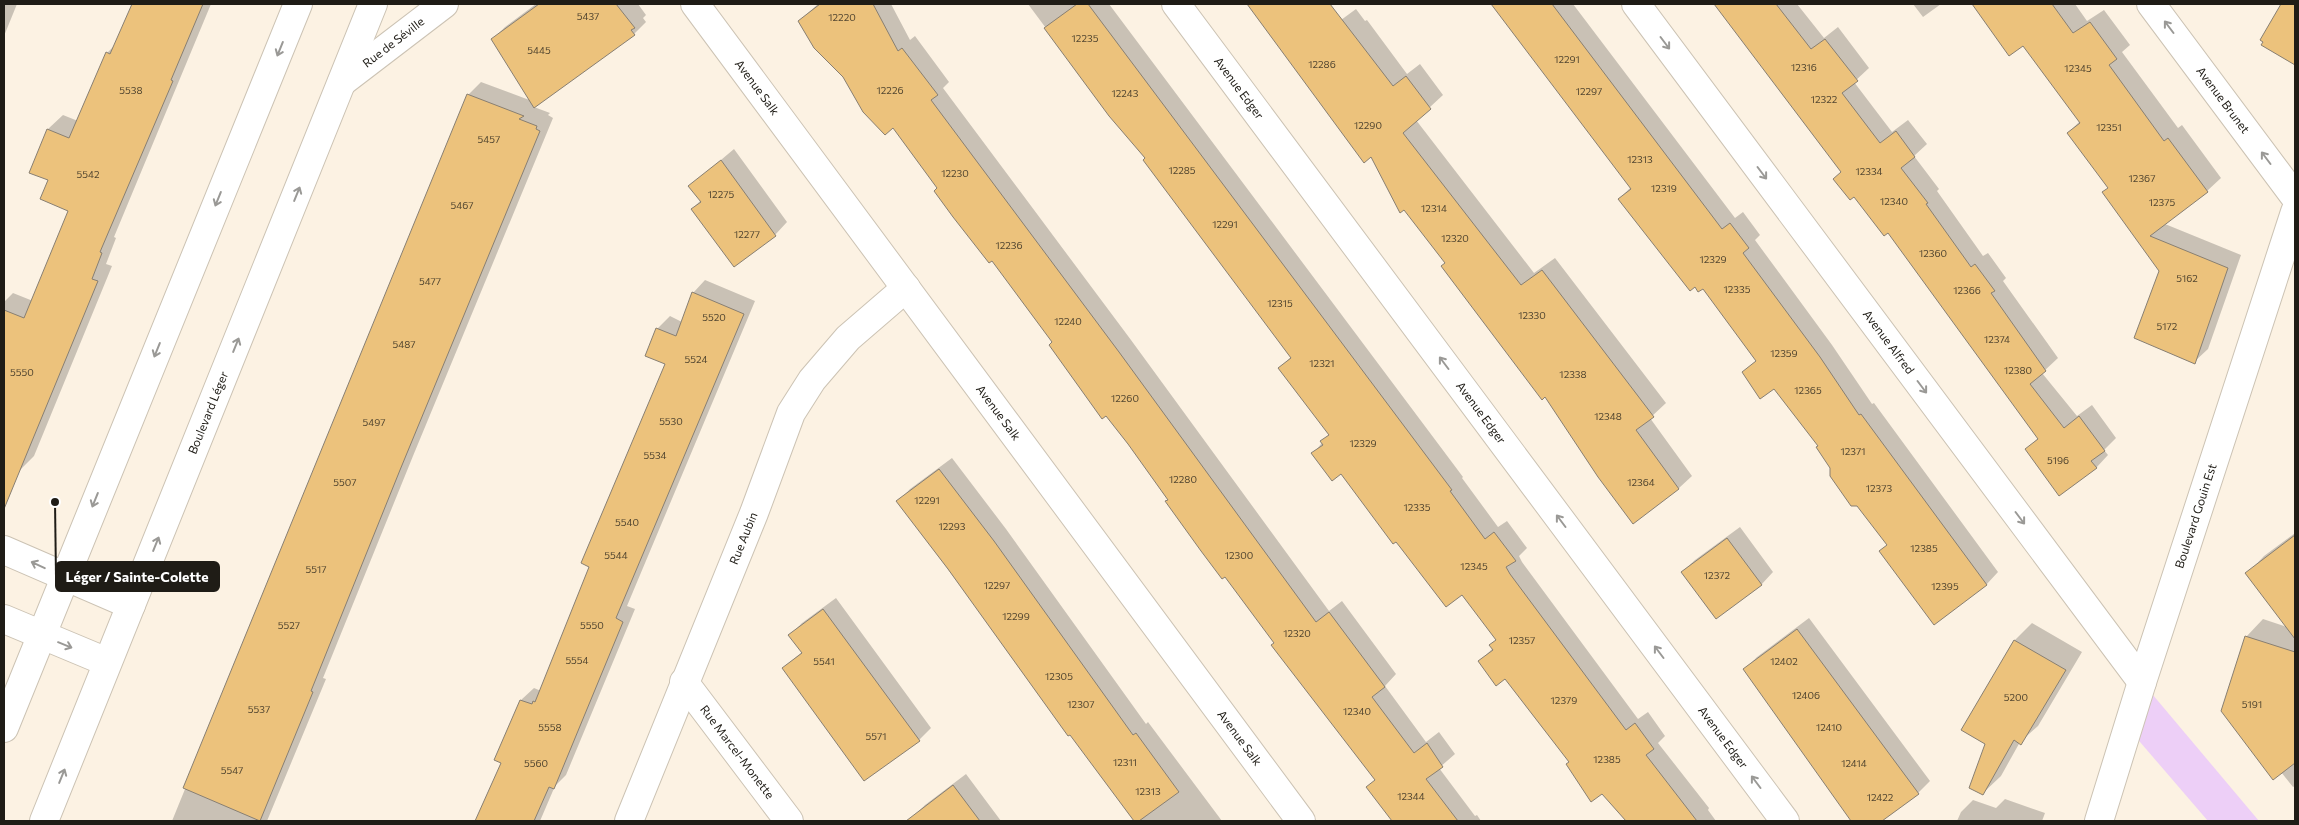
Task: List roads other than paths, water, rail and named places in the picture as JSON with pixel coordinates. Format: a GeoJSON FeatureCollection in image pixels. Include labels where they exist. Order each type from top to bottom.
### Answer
{"type":"FeatureCollection","features":[{"type":"Feature","properties":{"kind":"street"},"geometry":{"type":"LineString","coordinates":[[4,728],[40,635],[298,4]]}},
{"type":"Feature","properties":{"kind":"street","name":"Boulevard Léger"},"geometry":{"type":"LineString","coordinates":[[44,821],[373,4]]}},
{"type":"Feature","properties":{"kind":"street","name":"Rue de Séville"},"geometry":{"type":"LineString","coordinates":[[342,82],[444,4]]}},
{"type":"Feature","properties":{"kind":"street","name":"Avenue Salk"},"geometry":{"type":"LineString","coordinates":[[695,4],[1301,821]]}},
{"type":"Feature","properties":{"kind":"street","name":"Avenue Edger"},"geometry":{"type":"LineString","coordinates":[[1176,4],[1785,821]]}},
{"type":"Feature","properties":{"kind":"street","name":"Avenue Alfred"},"geometry":{"type":"LineString","coordinates":[[1636,4],[2142,682]]}},
{"type":"Feature","properties":{"kind":"street","name":"Avenue Brunet"},"geometry":{"type":"LineString","coordinates":[[2151,4],[2295,197]]}},
{"type":"Feature","properties":{"kind":"street","name":"Boulevard Gouin Est"},"geometry":{"type":"LineString","coordinates":[[2099,821],[2142,682],[2295,212]]}},
{"type":"Feature","properties":{"kind":"street","name":"Rue Aubin"},"geometry":{"type":"LineString","coordinates":[[629,821],[754,514],[791,413],[812,380],[848,338],[906,288]]}},
{"type":"Feature","properties":{"kind":"street"},"geometry":{"type":"LineString","coordinates":[[4,550],[131,605]]}},
{"type":"Feature","properties":{"kind":"street"},"geometry":{"type":"LineString","coordinates":[[4,619],[107,662]]}},
{"type":"Feature","properties":{"kind":"street","name":"Rue Marcel-Monette"},"geometry":{"type":"LineString","coordinates":[[684,682],[789,821]]}},
{"type":"Feature","properties":{"kind":"place","name":"Léger / Sainte-Colette"},"geometry":{"type":"Point","coordinates":[55,502]}}]}
